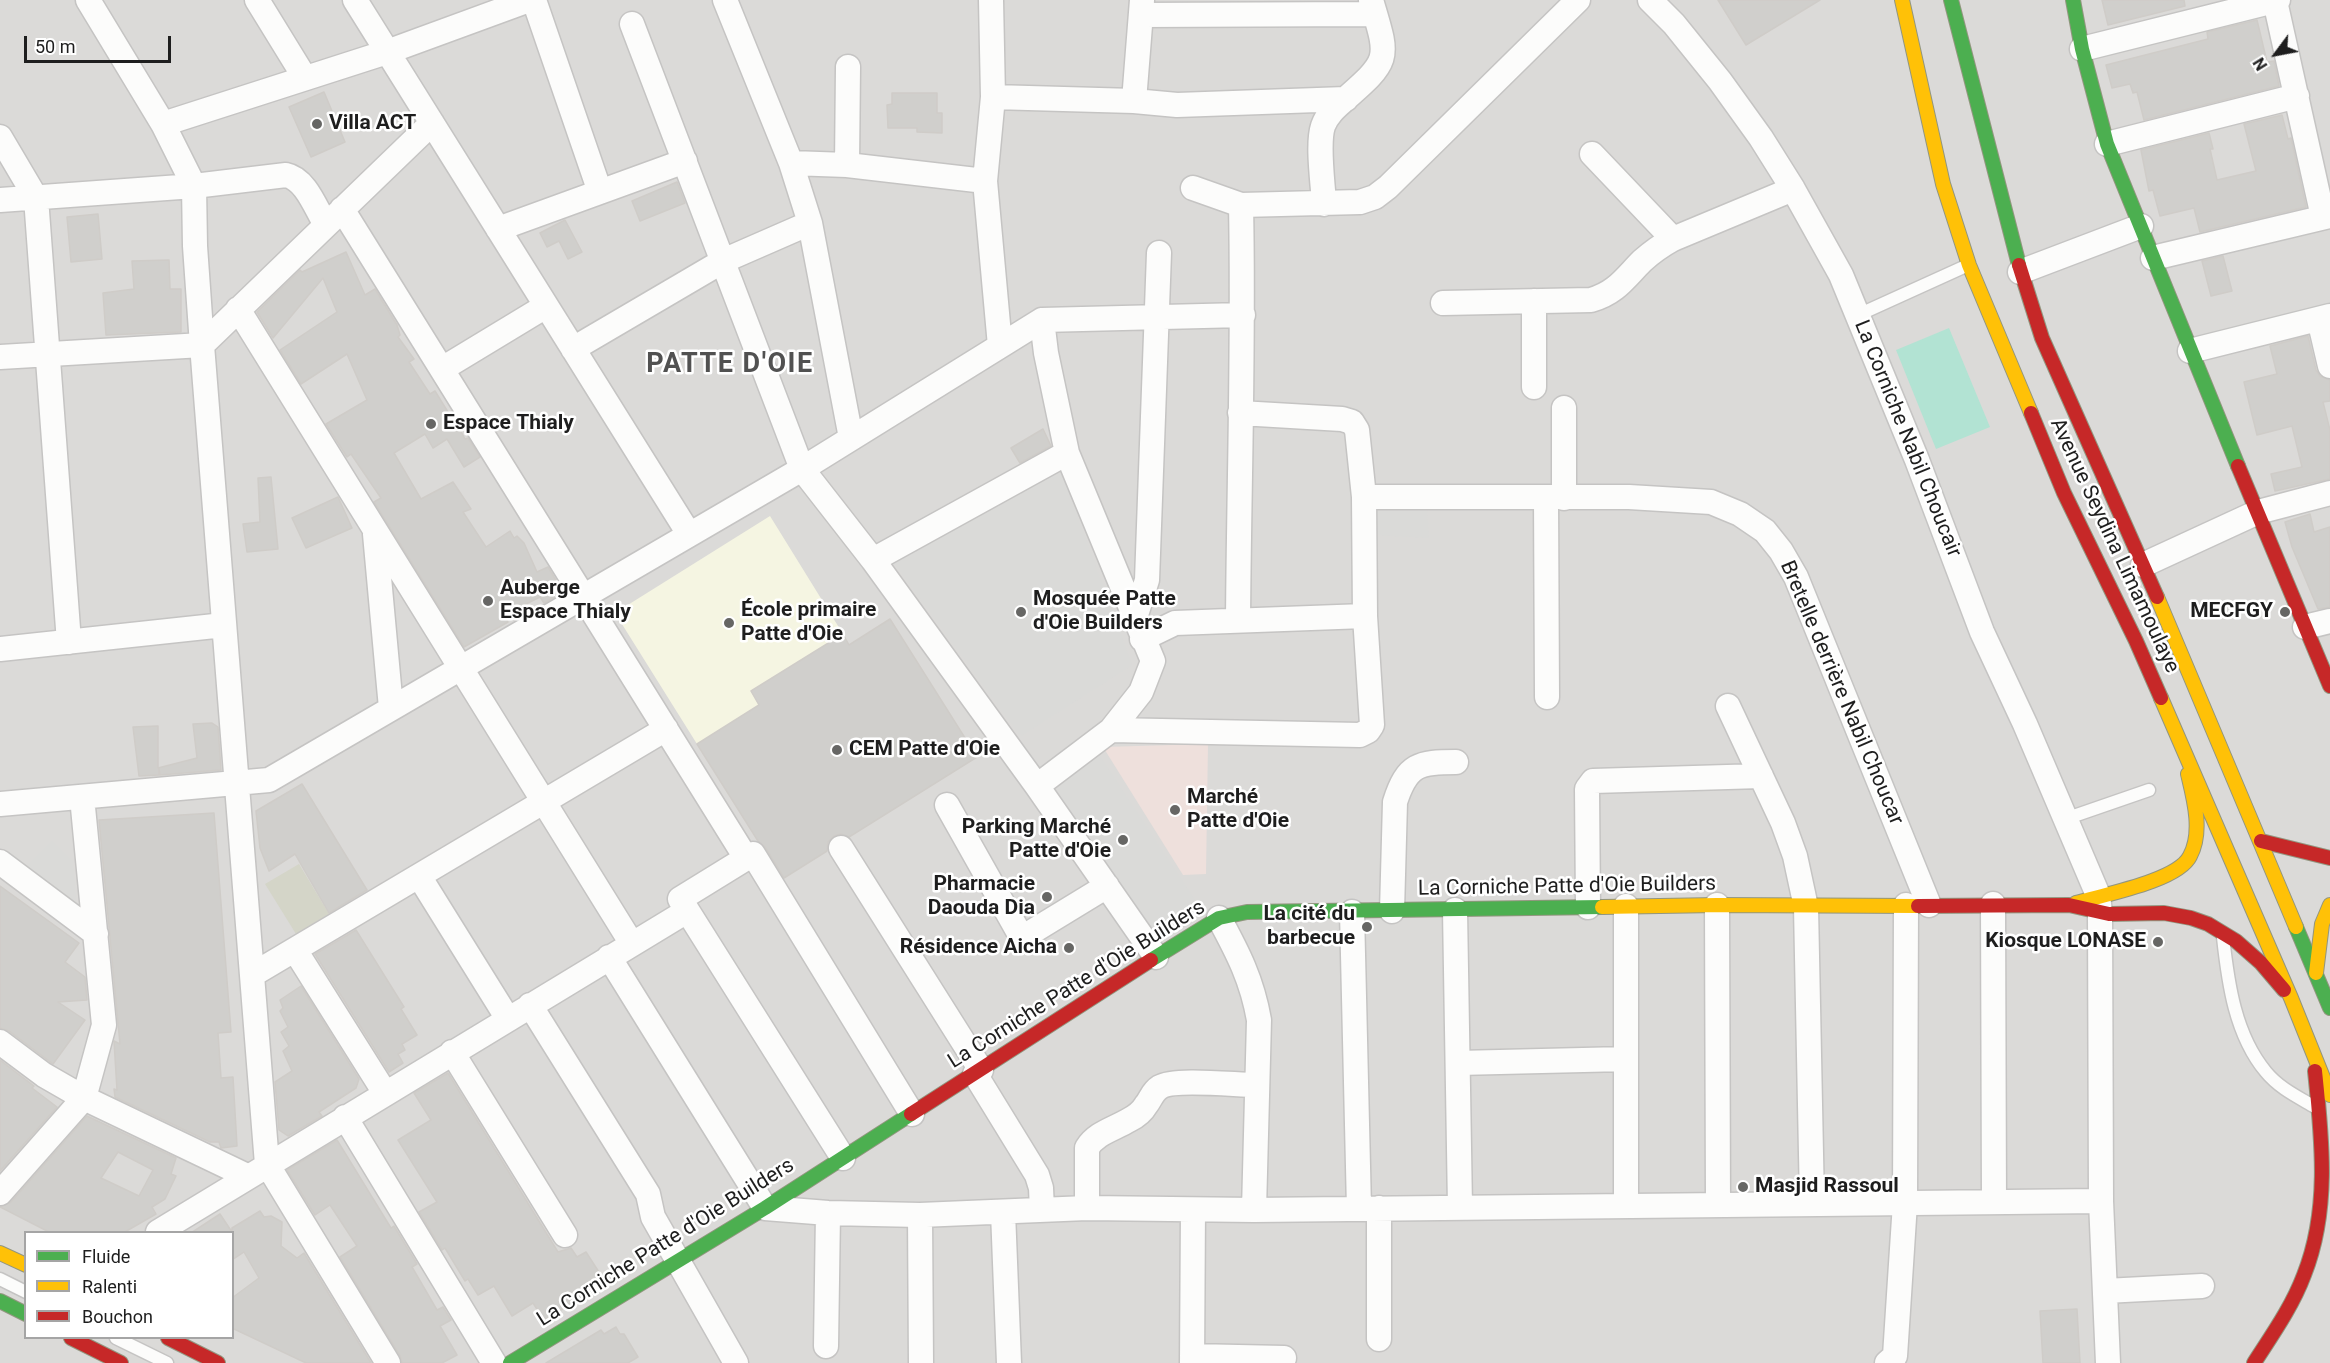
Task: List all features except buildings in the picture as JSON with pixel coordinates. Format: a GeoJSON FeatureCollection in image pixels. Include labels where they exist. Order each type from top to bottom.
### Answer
{"type":"FeatureCollection","features":[{"type":"Feature","properties":{"kind":"main road","name":"Avenue Seydina Limamoulaye"},"geometry":{"type":"LineString","coordinates":[[1902,0],[1943,184],[1969,265],[2064,493],[2136,641],[2182,745],[2291,998],[2330,1095]]}},
{"type":"Feature","properties":{"kind":"main road","name":"Avenue Seydina Limamoulaye"},"geometry":{"type":"LineString","coordinates":[[1952,0],[1997,188],[2020,272],[2047,348],[2143,565],[2330,1008]]}},
{"type":"Feature","properties":{"kind":"main road"},"geometry":{"type":"LineString","coordinates":[[2073,0],[2082,49],[2107,144],[2190,351],[2330,686]]}},
{"type":"Feature","properties":{"kind":"main road"},"geometry":{"type":"LineString","coordinates":[[2099,904],[2173,872],[2190,859],[2196,833],[2195,807],[2182,745]]}},
{"type":"Feature","properties":{"kind":"main road"},"geometry":{"type":"LineString","coordinates":[[2261,841],[2330,858]]}},
{"type":"Feature","properties":{"kind":"main road"},"geometry":{"type":"LineString","coordinates":[[2099,904],[2173,914],[2200,920],[2223,931],[2245,946],[2291,998]]}},
{"type":"Feature","properties":{"kind":"main road","name":"La Corniche Patte d'Oie Builders"},"geometry":{"type":"LineString","coordinates":[[510,1363],[765,1208],[1219,918],[1246,912],[1276,910],[1352,912],[1717,905],[1806,907],[2099,904]]}},
{"type":"Feature","properties":{"kind":"main road"},"geometry":{"type":"LineString","coordinates":[[2316,973],[2322,924],[2330,905]]}},
{"type":"Feature","properties":{"kind":"main road"},"geometry":{"type":"LineString","coordinates":[[2254,1363],[2282,1321],[2309,1263],[2323,1197],[2323,1138],[2313,1052]]}},
{"type":"Feature","properties":{"kind":"main road"},"geometry":{"type":"LineString","coordinates":[[0,1253],[24,1264]]}},
{"type":"Feature","properties":{"kind":"main road"},"geometry":{"type":"LineString","coordinates":[[0,1301],[24,1313]]}},
{"type":"Feature","properties":{"kind":"main road"},"geometry":{"type":"LineString","coordinates":[[73,1339],[121,1363]]}},
{"type":"Feature","properties":{"kind":"main road"},"geometry":{"type":"LineString","coordinates":[[170,1339],[218,1363]]}},
{"type":"Feature","properties":{"kind":"street"},"geometry":{"type":"LineString","coordinates":[[88,0],[163,123],[194,186],[202,345],[252,975],[257,1170],[388,1363]]}},
{"type":"Feature","properties":{"kind":"street"},"geometry":{"type":"LineString","coordinates":[[257,0],[305,78]]}},
{"type":"Feature","properties":{"kind":"street"},"geometry":{"type":"LineString","coordinates":[[355,0],[689,534]]}},
{"type":"Feature","properties":{"kind":"street"},"geometry":{"type":"LineString","coordinates":[[163,123],[387,52],[529,0]]}},
{"type":"Feature","properties":{"kind":"street"},"geometry":{"type":"LineString","coordinates":[[534,0],[600,192]]}},
{"type":"Feature","properties":{"kind":"street"},"geometry":{"type":"LineString","coordinates":[[724,0],[791,163],[810,223],[851,438]]}},
{"type":"Feature","properties":{"kind":"street"},"geometry":{"type":"LineString","coordinates":[[991,0],[993,97],[986,181],[1000,346]]}},
{"type":"Feature","properties":{"kind":"street"},"geometry":{"type":"LineString","coordinates":[[1193,188],[1241,205],[1360,202],[1375,197],[1578,0]]}},
{"type":"Feature","properties":{"kind":"street","name":"La Corniche Nabil Choucair"},"geometry":{"type":"LineString","coordinates":[[1650,0],[1674,24],[1720,81],[1761,138],[1793,189],[1841,275],[1950,543],[1982,632],[2065,819],[2099,904]]}},
{"type":"Feature","properties":{"kind":"street"},"geometry":{"type":"LineString","coordinates":[[2082,49],[2277,0],[2326,217],[2153,258]]}},
{"type":"Feature","properties":{"kind":"street"},"geometry":{"type":"LineString","coordinates":[[1134,101],[1141,8],[1373,7],[1385,51],[1382,63],[1329,114],[1323,125],[1321,137],[1324,204]]}},
{"type":"Feature","properties":{"kind":"street"},"geometry":{"type":"LineString","coordinates":[[632,24],[802,469],[873,560],[1037,786],[1156,957]]}},
{"type":"Feature","properties":{"kind":"street"},"geometry":{"type":"LineString","coordinates":[[847,165],[848,67]]}},
{"type":"Feature","properties":{"kind":"street"},"geometry":{"type":"LineString","coordinates":[[2107,144],[2297,96]]}},
{"type":"Feature","properties":{"kind":"street"},"geometry":{"type":"LineString","coordinates":[[993,97],[1134,101],[1177,105],[1346,99]]}},
{"type":"Feature","properties":{"kind":"street"},"geometry":{"type":"LineString","coordinates":[[0,357],[202,345],[432,123]]}},
{"type":"Feature","properties":{"kind":"street"},"geometry":{"type":"LineString","coordinates":[[0,137],[36,198],[69,642]]}},
{"type":"Feature","properties":{"kind":"street"},"geometry":{"type":"LineString","coordinates":[[1592,154],[1673,239]]}},
{"type":"Feature","properties":{"kind":"street"},"geometry":{"type":"LineString","coordinates":[[498,229],[685,161]]}},
{"type":"Feature","properties":{"kind":"street"},"geometry":{"type":"LineString","coordinates":[[791,163],[847,165],[986,181]]}},
{"type":"Feature","properties":{"kind":"street"},"geometry":{"type":"LineString","coordinates":[[0,200],[194,186],[286,176],[294,177],[301,182],[334,217],[442,369],[746,858]]}},
{"type":"Feature","properties":{"kind":"street"},"geometry":{"type":"LineString","coordinates":[[1443,303],[1591,300],[1605,296],[1620,285],[1656,248],[1793,189]]}},
{"type":"Feature","properties":{"kind":"street"},"geometry":{"type":"LineString","coordinates":[[1238,620],[1243,315],[1241,205]]}},
{"type":"Feature","properties":{"kind":"street"},"geometry":{"type":"LineString","coordinates":[[573,349],[723,261],[810,223]]}},
{"type":"Feature","properties":{"kind":"street"},"geometry":{"type":"LineString","coordinates":[[2020,272],[2141,226]]}},
{"type":"Feature","properties":{"kind":"street"},"geometry":{"type":"LineString","coordinates":[[1138,629],[1147,580],[1159,253]]}},
{"type":"Feature","properties":{"kind":"street"},"geometry":{"type":"LineString","coordinates":[[1534,301],[1534,387]]}},
{"type":"Feature","properties":{"kind":"street"},"geometry":{"type":"LineString","coordinates":[[442,369],[546,306]]}},
{"type":"Feature","properties":{"kind":"street"},"geometry":{"type":"LineString","coordinates":[[238,309],[632,944]]}},
{"type":"Feature","properties":{"kind":"street"},"geometry":{"type":"LineString","coordinates":[[0,804],[269,780],[802,469],[1042,320],[1243,315]]}},
{"type":"Feature","properties":{"kind":"street"},"geometry":{"type":"LineString","coordinates":[[2190,351],[2325,317],[2330,366]]}},
{"type":"Feature","properties":{"kind":"street"},"geometry":{"type":"LineString","coordinates":[[1037,786],[1111,730],[1142,692],[1153,661],[1067,453],[1046,353],[1042,320]]}},
{"type":"Feature","properties":{"kind":"street"},"geometry":{"type":"LineString","coordinates":[[1547,697],[1555,498],[1564,408]]}},
{"type":"Feature","properties":{"kind":"street"},"geometry":{"type":"LineString","coordinates":[[1111,730],[1360,735],[1368,731],[1372,725],[1365,616],[1364,497],[1357,430],[1352,422],[1342,419],[1240,413]]}},
{"type":"Feature","properties":{"kind":"street"},"geometry":{"type":"LineString","coordinates":[[873,560],[1067,453]]}},
{"type":"Feature","properties":{"kind":"street"},"geometry":{"type":"LineString","coordinates":[[2143,565],[2258,512],[2330,493]]}},
{"type":"Feature","properties":{"kind":"street","name":"Bretelle derrière Nabil Choucar"},"geometry":{"type":"LineString","coordinates":[[1364,497],[1629,497],[1711,502],[1740,514],[1765,531],[1781,551],[1796,577],[1917,905]]}},
{"type":"Feature","properties":{"kind":"street"},"geometry":{"type":"LineString","coordinates":[[375,529],[391,708]]}},
{"type":"Feature","properties":{"kind":"street"},"geometry":{"type":"LineString","coordinates":[[1138,629],[1174,622],[1365,616]]}},
{"type":"Feature","properties":{"kind":"street"},"geometry":{"type":"LineString","coordinates":[[2305,627],[2330,621]]}},
{"type":"Feature","properties":{"kind":"street"},"geometry":{"type":"LineString","coordinates":[[0,649],[224,625]]}},
{"type":"Feature","properties":{"kind":"street"},"geometry":{"type":"LineString","coordinates":[[1728,706],[1783,824],[1795,856],[1806,907],[1812,1203]]}},
{"type":"Feature","properties":{"kind":"street"},"geometry":{"type":"LineString","coordinates":[[252,975],[666,729]]}},
{"type":"Feature","properties":{"kind":"street"},"geometry":{"type":"LineString","coordinates":[[1392,911],[1395,802],[1401,785],[1410,772],[1422,764],[1456,762]]}},
{"type":"Feature","properties":{"kind":"street"},"geometry":{"type":"LineString","coordinates":[[1588,907],[1587,789],[1589,784],[1593,781],[1761,776]]}},
{"type":"Feature","properties":{"kind":"street"},"geometry":{"type":"LineString","coordinates":[[0,1193],[84,1098],[104,1025],[82,797]]}},
{"type":"Feature","properties":{"kind":"street"},"geometry":{"type":"LineString","coordinates":[[947,805],[1018,931],[1022,934],[1030,933],[1107,886]]}},
{"type":"Feature","properties":{"kind":"street"},"geometry":{"type":"LineString","coordinates":[[842,848],[978,1072],[1037,1175],[1041,1188],[1042,1210]]}},
{"type":"Feature","properties":{"kind":"street"},"geometry":{"type":"LineString","coordinates":[[843,1158],[680,899],[753,854],[912,1114]]}},
{"type":"Feature","properties":{"kind":"street"},"geometry":{"type":"LineString","coordinates":[[0,862],[96,934]]}},
{"type":"Feature","properties":{"kind":"street"},"geometry":{"type":"LineString","coordinates":[[419,876],[508,1018]]}},
{"type":"Feature","properties":{"kind":"street"},"geometry":{"type":"LineString","coordinates":[[1993,904],[1994,1202]]}},
{"type":"Feature","properties":{"kind":"street"},"geometry":{"type":"LineString","coordinates":[[2099,904],[2101,1201],[2108,1363]]}},
{"type":"Feature","properties":{"kind":"street"},"geometry":{"type":"LineString","coordinates":[[1717,905],[1718,1206]]}},
{"type":"Feature","properties":{"kind":"street"},"geometry":{"type":"LineString","coordinates":[[1887,1363],[1895,1356],[1905,1203],[1917,905]]}},
{"type":"Feature","properties":{"kind":"street"},"geometry":{"type":"LineString","coordinates":[[1626,906],[1626,1206]]}},
{"type":"Feature","properties":{"kind":"street"},"geometry":{"type":"LineString","coordinates":[[161,1231],[257,1170],[687,910]]}},
{"type":"Feature","properties":{"kind":"street"},"geometry":{"type":"LineString","coordinates":[[1455,910],[1460,1207]]}},
{"type":"Feature","properties":{"kind":"street"},"geometry":{"type":"LineString","coordinates":[[1352,912],[1379,1339]]}},
{"type":"Feature","properties":{"kind":"street"},"geometry":{"type":"LineString","coordinates":[[1219,918],[1240,956],[1254,992],[1258,1020],[1254,1210]]}},
{"type":"Feature","properties":{"kind":"street"},"geometry":{"type":"LineString","coordinates":[[295,950],[385,1093]]}},
{"type":"Feature","properties":{"kind":"street"},"geometry":{"type":"LineString","coordinates":[[609,957],[765,1208],[828,1213],[920,1215],[1087,1208],[1254,1210],[2101,1201]]}},
{"type":"Feature","properties":{"kind":"street"},"geometry":{"type":"LineString","coordinates":[[530,1005],[648,1194],[652,1217],[679,1260],[736,1363]]}},
{"type":"Feature","properties":{"kind":"street"},"geometry":{"type":"LineString","coordinates":[[0,1042],[44,1075],[84,1098],[257,1170]]}},
{"type":"Feature","properties":{"kind":"street"},"geometry":{"type":"LineString","coordinates":[[453,1052],[565,1235]]}},
{"type":"Feature","properties":{"kind":"street"},"geometry":{"type":"LineString","coordinates":[[1458,1063],[1625,1059]]}},
{"type":"Feature","properties":{"kind":"street"},"geometry":{"type":"LineString","coordinates":[[1087,1208],[1087,1148],[1098,1136],[1137,1116],[1146,1106],[1151,1094],[1160,1086],[1176,1083],[1256,1085]]}},
{"type":"Feature","properties":{"kind":"street"},"geometry":{"type":"LineString","coordinates":[[345,1117],[494,1363]]}},
{"type":"Feature","properties":{"kind":"street"},"geometry":{"type":"LineString","coordinates":[[1192,1210],[1192,1360],[1284,1358]]}},
{"type":"Feature","properties":{"kind":"street"},"geometry":{"type":"LineString","coordinates":[[1003,1212],[1009,1363]]}},
{"type":"Feature","properties":{"kind":"street"},"geometry":{"type":"LineString","coordinates":[[826,1346],[828,1213]]}},
{"type":"Feature","properties":{"kind":"street"},"geometry":{"type":"LineString","coordinates":[[920,1215],[921,1363]]}},
{"type":"Feature","properties":{"kind":"street"},"geometry":{"type":"LineString","coordinates":[[2105,1291],[2202,1286]]}},
{"type":"Feature","properties":{"kind":"lane"},"geometry":{"type":"LineString","coordinates":[[1858,315],[1969,265]]}},
{"type":"Feature","properties":{"kind":"lane"},"geometry":{"type":"LineString","coordinates":[[2065,819],[2149,790]]}},
{"type":"Feature","properties":{"kind":"lane"},"geometry":{"type":"LineString","coordinates":[[2223,931],[2228,985],[2242,1029],[2254,1055],[2267,1073],[2286,1090],[2319,1109]]}},
{"type":"Feature","properties":{"kind":"lane"},"geometry":{"type":"LineString","coordinates":[[0,1279],[24,1291]]}},
{"type":"Feature","properties":{"kind":"lane"},"geometry":{"type":"LineString","coordinates":[[118,1339],[167,1363]]}},
{"type":"Feature","properties":{"kind":"shaded area"},"geometry":{"type":"Polygon","coordinates":[[[0,0],[2330,0],[2330,1363],[0,1363],[0,0]]]}},
{"type":"Feature","properties":{"kind":"shaded area","name":"Mosquée Patte d'Oie Builders"},"geometry":{"type":"Polygon","coordinates":[[[1060,469],[1132,665],[1021,736],[891,558],[1060,469]]]}},
{"type":"Feature","properties":{"kind":"shaded area"},"geometry":{"type":"Polygon","coordinates":[[[1377,505],[1427,509],[1429,538],[1376,535],[1377,505]]]}},
{"type":"Feature","properties":{"kind":"shaded area","name":"École primaire Patte d'Oie"},"geometry":{"type":"Polygon","coordinates":[[[770,516],[843,634],[751,691],[759,705],[697,744],[615,613],[770,516]]]}},
{"type":"Feature","properties":{"kind":"shaded area","name":"Marché Patte d'Oie"},"geometry":{"type":"Polygon","coordinates":[[[1208,744],[1206,874],[1183,875],[1103,747],[1208,744]]]}},
{"type":"Feature","properties":{"kind":"shaded area","name":"Parking Marché Patte d'Oie"},"geometry":{"type":"Polygon","coordinates":[[[1093,746],[1202,911],[1156,939],[1042,769],[1093,746]]]}},
{"type":"Feature","properties":{"kind":"shaded area"},"geometry":{"type":"Polygon","coordinates":[[[52,841],[73,862],[76,900],[64,902],[24,870],[52,841]]]}},
{"type":"Feature","properties":{"kind":"shaded area"},"geometry":{"type":"Polygon","coordinates":[[[299,864],[329,914],[296,934],[265,884],[299,864]]]}},
{"type":"Feature","properties":{"kind":"green space"},"geometry":{"type":"Polygon","coordinates":[[[1949,328],[1990,427],[1936,449],[1896,350],[1949,328]]]}},
{"type":"Feature","properties":{"kind":"traffic: fast"},"geometry":{"type":"LineString","coordinates":[[1951,0],[2019,265]]}},
{"type":"Feature","properties":{"kind":"traffic: fast"},"geometry":{"type":"LineString","coordinates":[[2073,0],[2082,49],[2107,144],[2238,466]]}},
{"type":"Feature","properties":{"kind":"traffic: fast"},"geometry":{"type":"LineString","coordinates":[[1151,960],[1219,918],[1247,912],[1602,907]]}},
{"type":"Feature","properties":{"kind":"traffic: fast"},"geometry":{"type":"LineString","coordinates":[[2296,927],[2330,1008]]}},
{"type":"Feature","properties":{"kind":"traffic: fast"},"geometry":{"type":"LineString","coordinates":[[510,1363],[765,1208],[911,1114]]}},
{"type":"Feature","properties":{"kind":"traffic: fast"},"geometry":{"type":"LineString","coordinates":[[0,1301],[24,1313]]}},
{"type":"Feature","properties":{"kind":"traffic: slow"},"geometry":{"type":"LineString","coordinates":[[1902,0],[1943,184],[1969,265],[2031,413]]}},
{"type":"Feature","properties":{"kind":"traffic: slow"},"geometry":{"type":"LineString","coordinates":[[2157,597],[2296,927]]}},
{"type":"Feature","properties":{"kind":"traffic: slow"},"geometry":{"type":"LineString","coordinates":[[2161,698],[2291,998],[2330,1095]]}},
{"type":"Feature","properties":{"kind":"traffic: slow"},"geometry":{"type":"LineString","coordinates":[[2076,903],[2156,880],[2183,865],[2194,847],[2197,826],[2188,774]]}},
{"type":"Feature","properties":{"kind":"traffic: slow"},"geometry":{"type":"LineString","coordinates":[[2316,973],[2322,924],[2330,905]]}},
{"type":"Feature","properties":{"kind":"traffic: slow"},"geometry":{"type":"LineString","coordinates":[[1602,907],[1918,906]]}},
{"type":"Feature","properties":{"kind":"traffic: slow"},"geometry":{"type":"LineString","coordinates":[[0,1253],[24,1264]]}},
{"type":"Feature","properties":{"kind":"traffic: jam"},"geometry":{"type":"LineString","coordinates":[[2019,265],[2042,338],[2157,597]]}},
{"type":"Feature","properties":{"kind":"traffic: jam"},"geometry":{"type":"LineString","coordinates":[[2031,413],[2064,493],[2161,698]]}},
{"type":"Feature","properties":{"kind":"traffic: jam"},"geometry":{"type":"LineString","coordinates":[[2238,466],[2330,686]]}},
{"type":"Feature","properties":{"kind":"traffic: jam"},"geometry":{"type":"LineString","coordinates":[[2261,841],[2330,858]]}},
{"type":"Feature","properties":{"kind":"traffic: jam"},"geometry":{"type":"LineString","coordinates":[[1918,906],[2069,905],[2109,914],[2164,913],[2191,918],[2208,924],[2236,941],[2261,963],[2284,990]]}},
{"type":"Feature","properties":{"kind":"traffic: jam"},"geometry":{"type":"LineString","coordinates":[[911,1114],[1151,960]]}},
{"type":"Feature","properties":{"kind":"traffic: jam"},"geometry":{"type":"LineString","coordinates":[[2254,1363],[2294,1298],[2304,1275],[2318,1225],[2322,1174],[2315,1071]]}},
{"type":"Feature","properties":{"kind":"traffic: jam"},"geometry":{"type":"LineString","coordinates":[[73,1339],[121,1363]]}},
{"type":"Feature","properties":{"kind":"traffic: jam"},"geometry":{"type":"LineString","coordinates":[[170,1339],[218,1363]]}},
{"type":"Feature","properties":{"kind":"place","name":"Villa ACT"},"geometry":{"type":"Point","coordinates":[317,124]}},
{"type":"Feature","properties":{"kind":"place","name":"Espace Thialy"},"geometry":{"type":"Point","coordinates":[431,424]}},
{"type":"Feature","properties":{"kind":"place","name":"Auberge Espace Thialy"},"geometry":{"type":"Point","coordinates":[488,601]}},
{"type":"Feature","properties":{"kind":"place","name":"Mosquée Patte d'Oie Builders"},"geometry":{"type":"Point","coordinates":[1021,612]}},
{"type":"Feature","properties":{"kind":"place","name":"MECFGY"},"geometry":{"type":"Point","coordinates":[2285,612]}},
{"type":"Feature","properties":{"kind":"place","name":"École primaire Patte d'Oie"},"geometry":{"type":"Point","coordinates":[729,623]}},
{"type":"Feature","properties":{"kind":"place","name":"CEM Patte d'Oie"},"geometry":{"type":"Point","coordinates":[837,750]}},
{"type":"Feature","properties":{"kind":"place","name":"Marché Patte d'Oie"},"geometry":{"type":"Point","coordinates":[1175,810]}},
{"type":"Feature","properties":{"kind":"place","name":"Parking Marché Patte d'Oie"},"geometry":{"type":"Point","coordinates":[1123,840]}},
{"type":"Feature","properties":{"kind":"place","name":"Pharmacie Daouda Dia"},"geometry":{"type":"Point","coordinates":[1047,897]}},
{"type":"Feature","properties":{"kind":"place","name":"La cité du barbecue"},"geometry":{"type":"Point","coordinates":[1367,927]}},
{"type":"Feature","properties":{"kind":"place","name":"Kiosque LONASE"},"geometry":{"type":"Point","coordinates":[2158,942]}},
{"type":"Feature","properties":{"kind":"place","name":"Résidence Aicha"},"geometry":{"type":"Point","coordinates":[1069,948]}},
{"type":"Feature","properties":{"kind":"place","name":"Masjid Rassoul"},"geometry":{"type":"Point","coordinates":[1743,1187]}},
{"type":"Feature","properties":{"kind":"district","name":"PATTE D'OIE"},"geometry":{"type":"Point","coordinates":[730,365]}}]}
